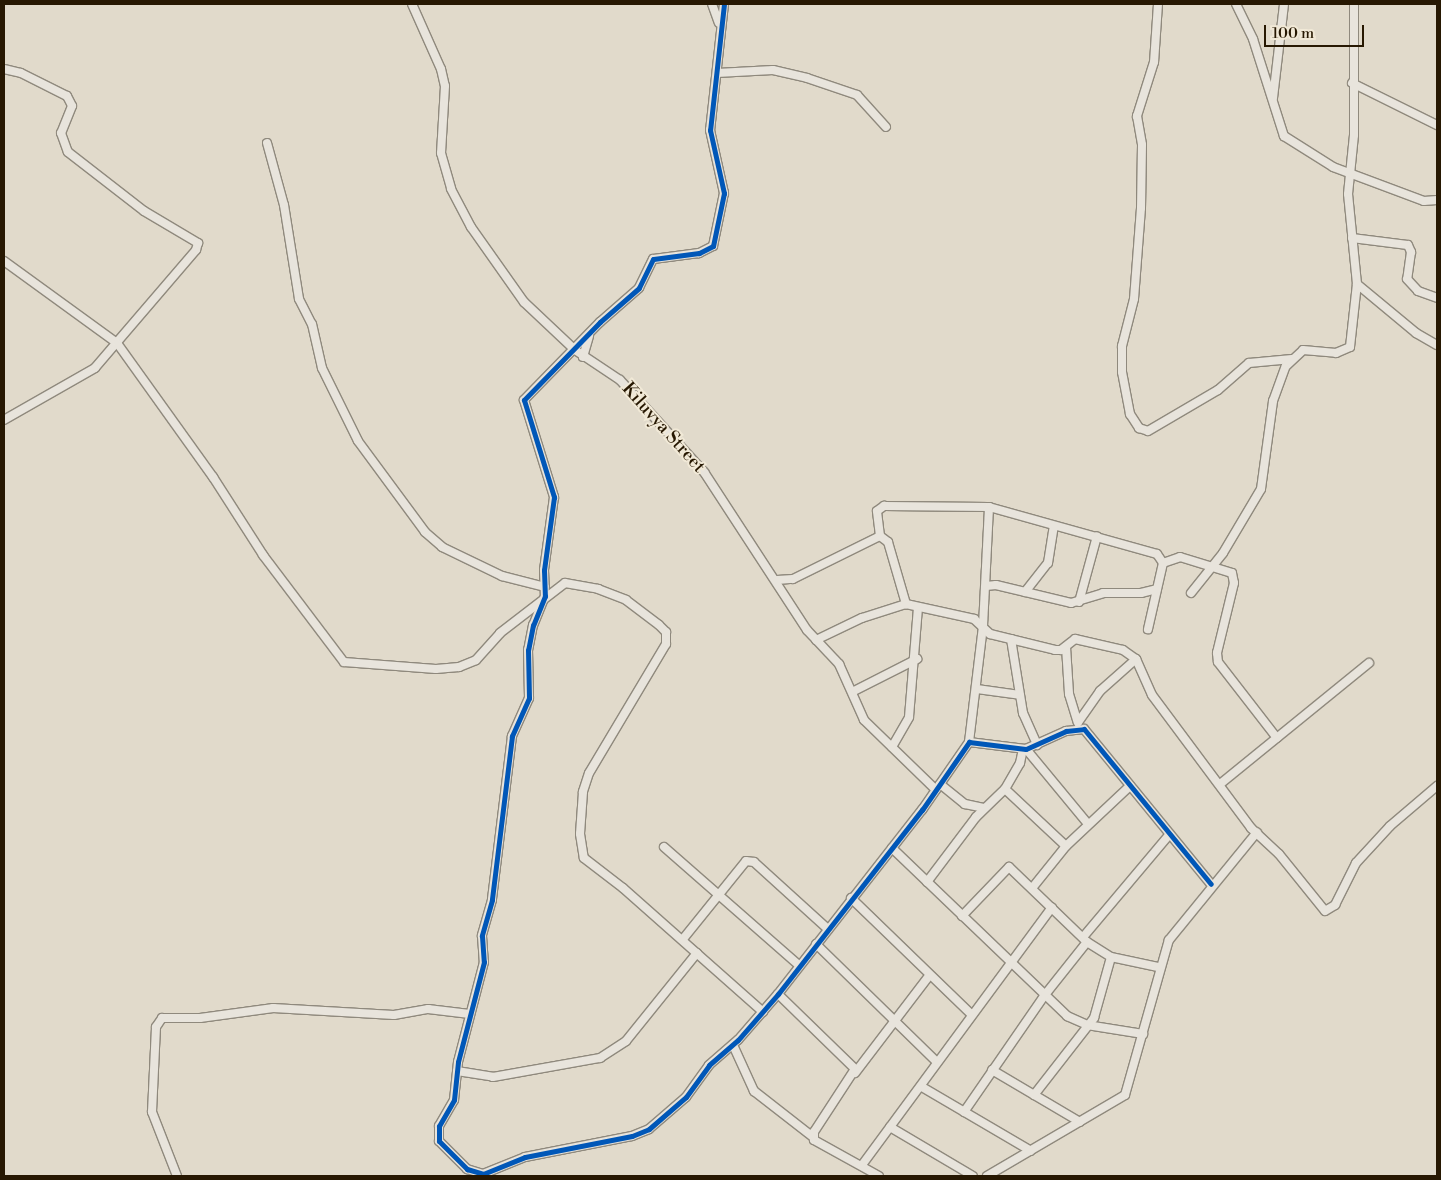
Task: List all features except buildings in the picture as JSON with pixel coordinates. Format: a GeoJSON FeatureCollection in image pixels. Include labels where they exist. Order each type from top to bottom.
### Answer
{"type":"FeatureCollection","features":[{"type":"Feature","properties":{"kind":"street","name":"Kiluvya Street"},"geometry":{"type":"LineString","coordinates":[[412,4],[441,69],[444,86],[440,153],[462,214],[524,302],[583,357],[620,380],[677,441],[730,506],[816,640],[839,664],[854,691],[864,720],[938,787],[964,804],[984,808]]}},
{"type":"Feature","properties":{"kind":"street"},"geometry":{"type":"LineString","coordinates":[[712,4],[719,23]]}},
{"type":"Feature","properties":{"kind":"street"},"geometry":{"type":"LineString","coordinates":[[724,4],[719,23],[717,73],[710,130],[724,193],[713,246],[699,253],[652,259],[639,288],[589,334],[524,400],[554,497],[545,596],[533,625],[528,650],[529,698],[512,736],[492,900],[482,936],[484,962],[457,1071],[452,1106],[437,1133],[439,1141],[467,1169],[483,1174],[525,1157],[632,1136],[649,1129],[686,1097],[722,1051],[733,1045],[778,994],[851,898],[892,848],[969,742],[977,689],[983,626],[989,507]]}},
{"type":"Feature","properties":{"kind":"street"},"geometry":{"type":"LineString","coordinates":[[1158,4],[1154,62],[1137,116],[1142,145],[1141,208],[1134,299],[1122,346],[1122,372],[1130,414],[1139,428],[1148,431],[1218,390],[1249,363],[1292,359]]}},
{"type":"Feature","properties":{"kind":"street"},"geometry":{"type":"LineString","coordinates":[[1236,4],[1254,39],[1284,136],[1294,146],[1351,175],[1424,201],[1437,200]]}},
{"type":"Feature","properties":{"kind":"street"},"geometry":{"type":"LineString","coordinates":[[1272,100],[1284,4]]}},
{"type":"Feature","properties":{"kind":"street"},"geometry":{"type":"LineString","coordinates":[[1191,593],[1212,566],[1261,489],[1273,401],[1292,359],[1303,350],[1336,353],[1350,347],[1357,284],[1352,238],[1351,175],[1354,4]]}},
{"type":"Feature","properties":{"kind":"street"},"geometry":{"type":"LineString","coordinates":[[4,69],[21,73],[67,96],[72,106],[70,115],[61,133],[68,152],[144,211],[198,243],[196,250],[95,368],[4,420]]}},
{"type":"Feature","properties":{"kind":"street"},"geometry":{"type":"LineString","coordinates":[[717,73],[773,70],[807,78],[857,95],[886,127]]}},
{"type":"Feature","properties":{"kind":"street"},"geometry":{"type":"LineString","coordinates":[[1352,83],[1437,125]]}},
{"type":"Feature","properties":{"kind":"street"},"geometry":{"type":"LineString","coordinates":[[267,143],[284,205],[299,299],[312,324],[322,368],[358,441],[425,532],[442,547],[502,576],[545,587]]}},
{"type":"Feature","properties":{"kind":"street"},"geometry":{"type":"LineString","coordinates":[[1352,238],[1408,245],[1411,252],[1407,279],[1418,291],[1437,298]]}},
{"type":"Feature","properties":{"kind":"street"},"geometry":{"type":"LineString","coordinates":[[4,261],[117,343],[208,469],[263,556],[344,662],[436,669],[459,667],[476,660],[500,633],[545,596],[565,583],[598,589],[626,600],[666,632],[666,644],[589,773],[583,792],[580,834],[587,862],[698,952],[763,1012]]}},
{"type":"Feature","properties":{"kind":"street"},"geometry":{"type":"LineString","coordinates":[[1357,284],[1416,333],[1437,345]]}},
{"type":"Feature","properties":{"kind":"street"},"geometry":{"type":"LineString","coordinates":[[583,357],[589,334]]}},
{"type":"Feature","properties":{"kind":"street"},"geometry":{"type":"LineString","coordinates":[[906,604],[888,542],[880,536],[877,512],[884,506],[989,507],[1054,526],[1153,551],[1163,563]]}},
{"type":"Feature","properties":{"kind":"street"},"geometry":{"type":"LineString","coordinates":[[1025,592],[1048,563],[1054,526]]}},
{"type":"Feature","properties":{"kind":"street"},"geometry":{"type":"LineString","coordinates":[[777,580],[792,579],[880,536]]}},
{"type":"Feature","properties":{"kind":"street"},"geometry":{"type":"LineString","coordinates":[[1078,602],[1097,536]]}},
{"type":"Feature","properties":{"kind":"street"},"geometry":{"type":"LineString","coordinates":[[1163,563],[1180,557],[1212,566],[1234,576],[1218,662],[1277,738]]}},
{"type":"Feature","properties":{"kind":"street"},"geometry":{"type":"LineString","coordinates":[[1148,629],[1163,563]]}},
{"type":"Feature","properties":{"kind":"street"},"geometry":{"type":"LineString","coordinates":[[986,586],[1078,602],[1103,593],[1141,593],[1157,589]]}},
{"type":"Feature","properties":{"kind":"street"},"geometry":{"type":"LineString","coordinates":[[816,640],[862,618],[906,604],[974,619],[990,634],[1055,650],[1066,647]]}},
{"type":"Feature","properties":{"kind":"street"},"geometry":{"type":"LineString","coordinates":[[892,746],[909,717],[917,659],[918,607]]}},
{"type":"Feature","properties":{"kind":"street"},"geometry":{"type":"LineString","coordinates":[[1011,639],[1020,695],[1037,746]]}},
{"type":"Feature","properties":{"kind":"street"},"geometry":{"type":"LineString","coordinates":[[1212,884],[1087,732],[1078,724],[1069,694],[1066,647],[1071,639],[1084,640],[1124,650],[1136,659],[1152,695],[1257,832],[1319,907],[1330,909],[1356,863],[1390,826],[1437,786]]}},
{"type":"Feature","properties":{"kind":"street"},"geometry":{"type":"LineString","coordinates":[[854,691],[917,659]]}},
{"type":"Feature","properties":{"kind":"street"},"geometry":{"type":"LineString","coordinates":[[969,742],[1024,749],[1037,746],[1078,724],[1100,691],[1136,659]]}},
{"type":"Feature","properties":{"kind":"street"},"geometry":{"type":"LineString","coordinates":[[1220,784],[1369,663]]}},
{"type":"Feature","properties":{"kind":"street"},"geometry":{"type":"LineString","coordinates":[[977,689],[1020,695]]}},
{"type":"Feature","properties":{"kind":"street"},"geometry":{"type":"LineString","coordinates":[[927,882],[984,808],[1005,789],[1020,763],[1024,749]]}},
{"type":"Feature","properties":{"kind":"street"},"geometry":{"type":"LineString","coordinates":[[1024,749],[1088,824]]}},
{"type":"Feature","properties":{"kind":"street"},"geometry":{"type":"LineString","coordinates":[[1033,887],[1066,846],[1130,786]]}},
{"type":"Feature","properties":{"kind":"street"},"geometry":{"type":"LineString","coordinates":[[1005,789],[1066,846]]}},
{"type":"Feature","properties":{"kind":"street"},"geometry":{"type":"LineString","coordinates":[[987,1176],[1124,1095],[1143,1034],[1158,967],[1169,939],[1212,884],[1257,832]]}},
{"type":"Feature","properties":{"kind":"street"},"geometry":{"type":"LineString","coordinates":[[964,1112],[1086,939],[1169,834]]}},
{"type":"Feature","properties":{"kind":"street"},"geometry":{"type":"LineString","coordinates":[[664,847],[719,893],[799,965]]}},
{"type":"Feature","properties":{"kind":"street"},"geometry":{"type":"LineString","coordinates":[[892,848],[1044,996],[1067,1016],[1087,1025],[1143,1034]]}},
{"type":"Feature","properties":{"kind":"street"},"geometry":{"type":"LineString","coordinates":[[682,939],[746,861],[754,862],[828,929]]}},
{"type":"Feature","properties":{"kind":"street"},"geometry":{"type":"LineString","coordinates":[[962,916],[1006,867],[1022,875],[1086,939],[1111,958],[1158,967]]}},
{"type":"Feature","properties":{"kind":"street"},"geometry":{"type":"LineString","coordinates":[[851,898],[929,976],[971,1014]]}},
{"type":"Feature","properties":{"kind":"street"},"geometry":{"type":"LineString","coordinates":[[862,1165],[922,1087],[936,1062],[1052,907]]}},
{"type":"Feature","properties":{"kind":"street"},"geometry":{"type":"LineString","coordinates":[[816,944],[892,1021],[936,1062]]}},
{"type":"Feature","properties":{"kind":"street"},"geometry":{"type":"LineString","coordinates":[[457,1071],[493,1077],[600,1058],[626,1041],[698,952]]}},
{"type":"Feature","properties":{"kind":"street"},"geometry":{"type":"LineString","coordinates":[[1034,1095],[1094,1018],[1111,958]]}},
{"type":"Feature","properties":{"kind":"street"},"geometry":{"type":"LineString","coordinates":[[813,1137],[892,1021],[929,976]]}},
{"type":"Feature","properties":{"kind":"street"},"geometry":{"type":"LineString","coordinates":[[778,994],[852,1066],[855,1073]]}},
{"type":"Feature","properties":{"kind":"street"},"geometry":{"type":"LineString","coordinates":[[176,1176],[152,1112],[156,1027],[162,1018],[200,1018],[273,1008],[394,1015],[428,1009],[470,1014]]}},
{"type":"Feature","properties":{"kind":"street"},"geometry":{"type":"LineString","coordinates":[[733,1045],[754,1091],[813,1137],[819,1144],[862,1165],[879,1176]]}},
{"type":"Feature","properties":{"kind":"street"},"geometry":{"type":"LineString","coordinates":[[992,1070],[1080,1122]]}},
{"type":"Feature","properties":{"kind":"street"},"geometry":{"type":"LineString","coordinates":[[922,1087],[1031,1151]]}},
{"type":"Feature","properties":{"kind":"street"},"geometry":{"type":"LineString","coordinates":[[890,1127],[973,1176]]}},
{"type":"Feature","properties":{"kind":"cycle path"},"geometry":{"type":"LineString","coordinates":[[724,4],[710,130],[724,193],[713,246],[699,253],[653,259],[639,288],[600,322],[524,400],[554,497],[544,570],[545,596],[533,625],[528,650],[529,698],[512,736],[492,900],[482,936],[484,962],[458,1062],[454,1100],[439,1126],[439,1141],[467,1169],[483,1174],[525,1157],[632,1136],[649,1129],[686,1097],[709,1065],[738,1040],[778,994],[922,810],[969,742],[1026,749],[1066,731],[1084,729],[1211,884]]}}]}
